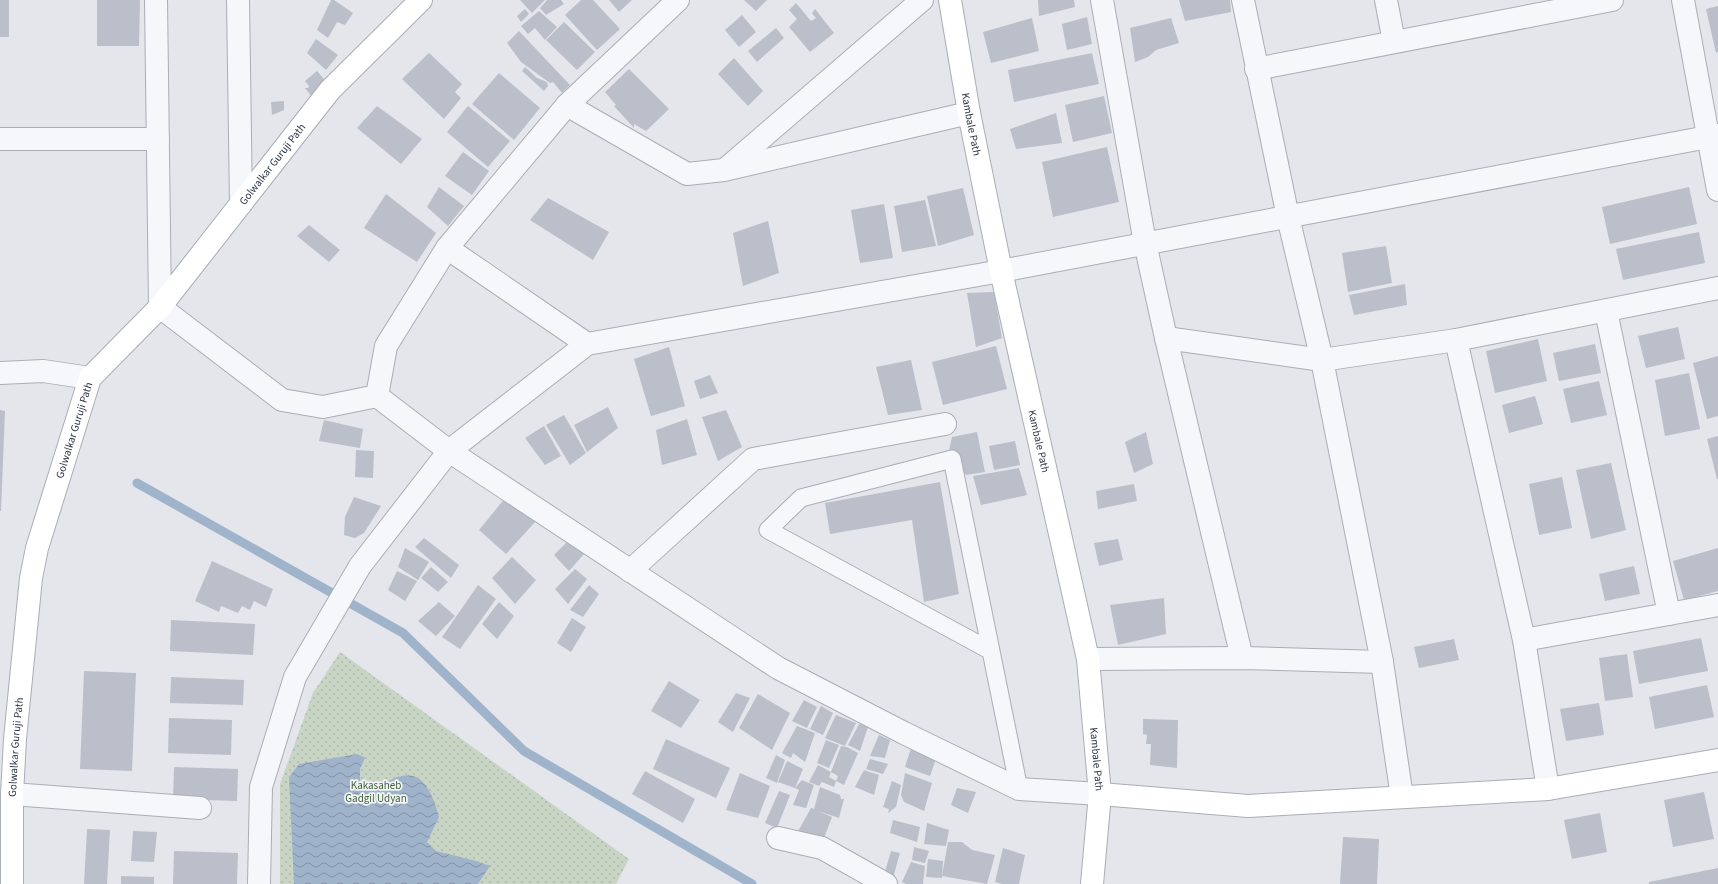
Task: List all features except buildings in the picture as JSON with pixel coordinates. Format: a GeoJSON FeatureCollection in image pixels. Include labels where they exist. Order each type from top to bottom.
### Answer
{"type":"FeatureCollection","features":[{"type":"Feature","properties":{"kind":"street"},"geometry":{"type":"LineString","coordinates":[[156,0],[160,307],[282,400],[323,407],[377,396],[449,451],[778,668],[904,733],[1019,789],[1248,806],[1402,796],[1548,790],[1718,760]]}},
{"type":"Feature","properties":{"kind":"street"},"geometry":{"type":"LineString","coordinates":[[238,0],[241,204]]}},
{"type":"Feature","properties":{"kind":"street","name":"Golwalkar Guruji Path"},"geometry":{"type":"LineString","coordinates":[[12,884],[7,852],[15,738],[31,578],[37,548],[90,378],[160,307],[330,90],[421,0]]}},
{"type":"Feature","properties":{"kind":"street"},"geometry":{"type":"LineString","coordinates":[[377,396],[386,346],[447,248],[567,105],[678,0]]}},
{"type":"Feature","properties":{"kind":"street"},"geometry":{"type":"LineString","coordinates":[[724,170],[922,0]]}},
{"type":"Feature","properties":{"kind":"street","name":"Kambale Path"},"geometry":{"type":"LineString","coordinates":[[950,0],[968,113],[1001,271],[1088,659],[1100,794],[1092,884]]}},
{"type":"Feature","properties":{"kind":"street"},"geometry":{"type":"LineString","coordinates":[[1102,0],[1145,244],[1242,658]]}},
{"type":"Feature","properties":{"kind":"street"},"geometry":{"type":"LineString","coordinates":[[1243,0],[1256,69],[1288,216],[1322,360],[1382,662],[1402,796]]}},
{"type":"Feature","properties":{"kind":"street"},"geometry":{"type":"LineString","coordinates":[[1386,0],[1394,42]]}},
{"type":"Feature","properties":{"kind":"street"},"geometry":{"type":"LineString","coordinates":[[1256,69],[1394,42],[1531,8],[1612,0]]}},
{"type":"Feature","properties":{"kind":"street"},"geometry":{"type":"LineString","coordinates":[[1683,0],[1713,136],[1718,190]]}},
{"type":"Feature","properties":{"kind":"street"},"geometry":{"type":"LineString","coordinates":[[567,105],[687,174],[724,170],[968,113]]}},
{"type":"Feature","properties":{"kind":"street"},"geometry":{"type":"LineString","coordinates":[[259,884],[261,787],[295,677],[360,566],[449,451],[587,344],[1001,271],[1713,136]]}},
{"type":"Feature","properties":{"kind":"street"},"geometry":{"type":"LineString","coordinates":[[0,139],[158,139]]}},
{"type":"Feature","properties":{"kind":"street"},"geometry":{"type":"LineString","coordinates":[[447,248],[587,344]]}},
{"type":"Feature","properties":{"kind":"street"},"geometry":{"type":"LineString","coordinates":[[1166,338],[1322,360],[1456,340],[1718,288]]}},
{"type":"Feature","properties":{"kind":"street"},"geometry":{"type":"LineString","coordinates":[[1606,311],[1669,614]]}},
{"type":"Feature","properties":{"kind":"street"},"geometry":{"type":"LineString","coordinates":[[1456,340],[1524,640],[1548,790]]}},
{"type":"Feature","properties":{"kind":"street"},"geometry":{"type":"LineString","coordinates":[[0,373],[43,371],[90,378]]}},
{"type":"Feature","properties":{"kind":"street"},"geometry":{"type":"LineString","coordinates":[[630,570],[753,459],[944,424]]}},
{"type":"Feature","properties":{"kind":"street"},"geometry":{"type":"LineString","coordinates":[[1524,640],[1718,605]]}},
{"type":"Feature","properties":{"kind":"street"},"geometry":{"type":"LineString","coordinates":[[1088,659],[1242,658],[1382,662]]}},
{"type":"Feature","properties":{"kind":"street"},"geometry":{"type":"LineString","coordinates":[[12,794],[200,808]]}},
{"type":"Feature","properties":{"kind":"street"},"geometry":{"type":"LineString","coordinates":[[778,838],[822,848],[886,884]]}},
{"type":"Feature","properties":{"kind":"lane"},"geometry":{"type":"LineString","coordinates":[[991,651],[768,530],[801,498],[952,459],[991,651],[1019,789]]}},
{"type":"Feature","properties":{"kind":"green space","name":"Kakasaheb Gadgil Udyan"},"geometry":{"type":"Polygon","coordinates":[[[340,652],[629,859],[616,884],[280,884],[280,784],[313,693],[340,652]]]}},
{"type":"Feature","properties":{"kind":"water"},"geometry":{"type":"Polygon","coordinates":[[[357,754],[365,758],[360,769],[360,785],[378,785],[402,776],[410,775],[417,777],[422,782],[431,795],[439,817],[427,842],[436,851],[490,866],[478,884],[294,884],[289,777],[299,764],[357,754]]]}},
{"type":"Feature","properties":{"kind":"waterway"},"geometry":{"type":"LineString","coordinates":[[137,483],[403,633],[524,751],[752,884]]}}]}
